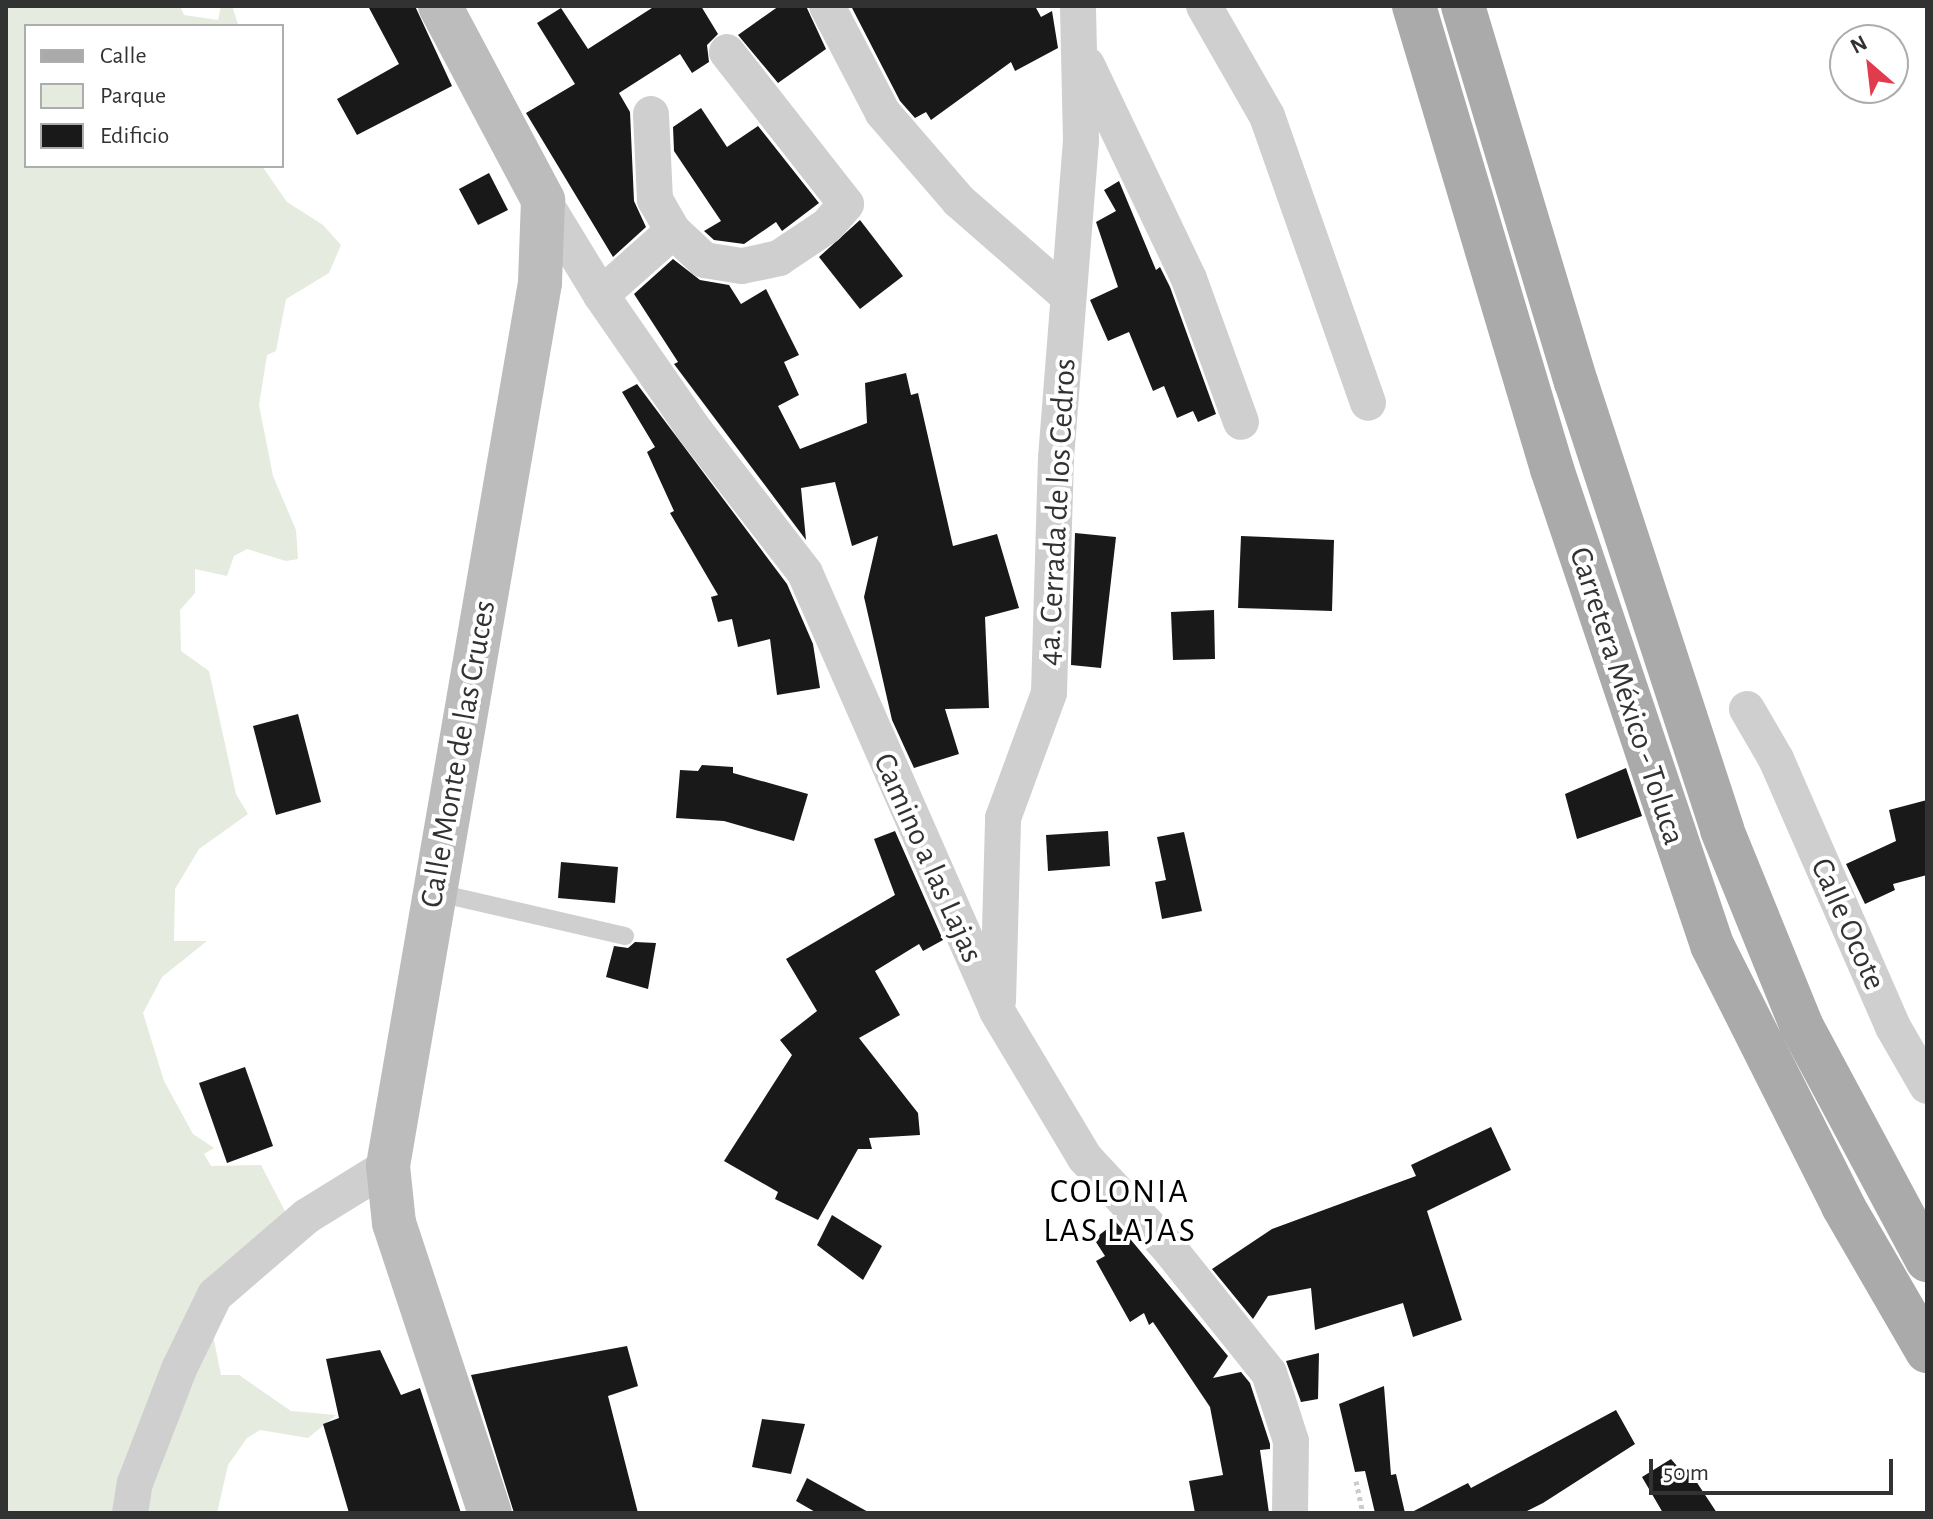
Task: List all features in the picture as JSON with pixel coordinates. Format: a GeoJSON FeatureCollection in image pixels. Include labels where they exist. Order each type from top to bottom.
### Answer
{"type":"FeatureCollection","features":[{"type":"Feature","properties":{"kind":"main road","name":"Carretera México - Toluca"},"geometry":{"type":"LineString","coordinates":[[1414,6],[1552,469],[1712,945],[1843,1206],[1927,1351]]}},
{"type":"Feature","properties":{"kind":"main road","name":"Carretera México - Toluca"},"geometry":{"type":"LineString","coordinates":[[1463,6],[1576,382],[1722,830],[1801,1025],[1927,1260]]}},
{"type":"Feature","properties":{"kind":"street"},"geometry":{"type":"LineString","coordinates":[[440,6],[543,200]]}},
{"type":"Feature","properties":{"kind":"street"},"geometry":{"type":"LineString","coordinates":[[827,6],[883,113],[959,201],[1068,296]]}},
{"type":"Feature","properties":{"kind":"street","name":"4a. Cerrada de los Cedros"},"geometry":{"type":"LineString","coordinates":[[997,1011],[1003,818],[1049,693],[1056,458],[1083,57],[1078,6]]}},
{"type":"Feature","properties":{"kind":"street"},"geometry":{"type":"LineString","coordinates":[[1204,6],[1267,116],[1368,403]]}},
{"type":"Feature","properties":{"kind":"street"},"geometry":{"type":"LineString","coordinates":[[651,114],[655,200],[673,231],[704,260],[742,266],[779,258],[827,226],[846,204],[727,52]]}},
{"type":"Feature","properties":{"kind":"street"},"geometry":{"type":"LineString","coordinates":[[1083,57],[1189,279],[1241,422]]}},
{"type":"Feature","properties":{"kind":"street","name":"Camino a las Lajas"},"geometry":{"type":"LineString","coordinates":[[543,200],[601,295],[724,471],[805,573],[997,1011],[1085,1158],[1168,1247],[1269,1373],[1291,1441],[1290,1513]]}},
{"type":"Feature","properties":{"kind":"street","name":"Calle Monte de las Cruces"},"geometry":{"type":"LineString","coordinates":[[490,1513],[394,1223],[388,1166],[540,283],[543,200]]}},
{"type":"Feature","properties":{"kind":"street"},"geometry":{"type":"LineString","coordinates":[[601,295],[673,231]]}},
{"type":"Feature","properties":{"kind":"street","name":"Calle Ocote"},"geometry":{"type":"LineString","coordinates":[[1747,709],[1776,759],[1893,1027],[1927,1086]]}},
{"type":"Feature","properties":{"kind":"street"},"geometry":{"type":"LineString","coordinates":[[130,1513],[146,1454],[215,1295],[307,1216],[388,1166]]}},
{"type":"Feature","properties":{"kind":"lane"},"geometry":{"type":"LineString","coordinates":[[434,892],[625,936]]}},
{"type":"Feature","properties":{"kind":"path"},"geometry":{"type":"LineString","coordinates":[[1356,1481],[1363,1513]]}},
{"type":"Feature","properties":{"kind":"green space"},"geometry":{"type":"Polygon","coordinates":[[[6,6],[180,6],[184,15],[218,20],[221,6],[232,6],[238,24],[24,24],[24,168],[263,168],[287,202],[323,225],[341,245],[329,273],[286,299],[276,351],[267,355],[259,405],[273,476],[296,530],[298,559],[286,561],[247,549],[234,556],[227,576],[195,569],[195,593],[180,610],[181,651],[209,671],[236,794],[248,814],[199,849],[175,889],[174,941],[207,941],[162,977],[143,1013],[164,1081],[193,1134],[214,1148],[204,1154],[211,1166],[261,1165],[287,1215],[220,1278],[214,1340],[221,1375],[239,1375],[291,1411],[336,1415],[308,1438],[260,1430],[247,1438],[228,1465],[217,1513],[6,1513],[6,6]]]}},
{"type":"Feature","properties":{"kind":"building"},"geometry":{"type":"Polygon","coordinates":[[[368,6],[415,6],[452,86],[357,135],[337,99],[399,64],[368,6]]]}},
{"type":"Feature","properties":{"kind":"building"},"geometry":{"type":"Polygon","coordinates":[[[655,6],[701,6],[718,34],[707,45],[709,62],[692,73],[680,54],[619,93],[630,112],[634,201],[646,227],[613,257],[526,113],[575,84],[537,23],[561,8],[588,49],[655,6]]]}},
{"type":"Feature","properties":{"kind":"building"},"geometry":{"type":"Polygon","coordinates":[[[779,6],[806,6],[826,49],[778,83],[738,35],[779,6]]]}},
{"type":"Feature","properties":{"kind":"building"},"geometry":{"type":"Polygon","coordinates":[[[851,6],[1035,6],[1041,17],[1052,11],[1058,48],[1015,71],[1011,62],[931,120],[926,112],[915,118],[900,101],[851,6]]]}},
{"type":"Feature","properties":{"kind":"building"},"geometry":{"type":"Polygon","coordinates":[[[701,108],[727,147],[758,126],[819,203],[782,231],[776,222],[744,244],[714,240],[704,231],[721,221],[674,151],[673,127],[701,108]]]}},
{"type":"Feature","properties":{"kind":"building"},"geometry":{"type":"Polygon","coordinates":[[[489,173],[508,210],[478,225],[459,189],[489,173]]]}},
{"type":"Feature","properties":{"kind":"building"},"geometry":{"type":"Polygon","coordinates":[[[1119,181],[1156,270],[1160,267],[1170,287],[1216,414],[1198,422],[1193,411],[1177,418],[1164,386],[1153,391],[1129,332],[1108,341],[1090,300],[1118,287],[1096,222],[1116,211],[1104,190],[1119,181]]]}},
{"type":"Feature","properties":{"kind":"building"},"geometry":{"type":"Polygon","coordinates":[[[860,220],[903,276],[860,309],[819,257],[860,220]]]}},
{"type":"Feature","properties":{"kind":"building"},"geometry":{"type":"Polygon","coordinates":[[[673,259],[700,280],[729,285],[741,304],[766,289],[799,355],[784,362],[799,395],[778,406],[800,449],[867,423],[865,383],[906,373],[911,395],[918,393],[953,546],[997,534],[1019,608],[985,617],[989,708],[945,709],[959,754],[914,768],[892,720],[864,597],[878,536],[852,546],[835,482],[801,488],[806,540],[674,364],[678,362],[634,294],[673,259]]]}},
{"type":"Feature","properties":{"kind":"building"},"geometry":{"type":"Polygon","coordinates":[[[637,384],[787,584],[813,644],[820,688],[777,695],[770,639],[738,647],[732,619],[718,622],[711,597],[718,595],[670,513],[674,511],[647,452],[655,447],[622,392],[637,384]]]}},
{"type":"Feature","properties":{"kind":"building"},"geometry":{"type":"Polygon","coordinates":[[[1075,533],[1116,537],[1101,668],[1071,665],[1075,533]]]}},
{"type":"Feature","properties":{"kind":"building"},"geometry":{"type":"Polygon","coordinates":[[[1241,536],[1334,540],[1332,611],[1238,608],[1241,536]]]}},
{"type":"Feature","properties":{"kind":"building"},"geometry":{"type":"Polygon","coordinates":[[[1214,610],[1215,659],[1173,660],[1171,612],[1214,610]]]}},
{"type":"Feature","properties":{"kind":"building"},"geometry":{"type":"Polygon","coordinates":[[[298,714],[321,802],[276,815],[253,726],[298,714]]]}},
{"type":"Feature","properties":{"kind":"building"},"geometry":{"type":"Polygon","coordinates":[[[702,765],[733,767],[733,773],[808,794],[794,841],[724,821],[676,818],[680,770],[698,771],[702,765]]]}},
{"type":"Feature","properties":{"kind":"building"},"geometry":{"type":"Polygon","coordinates":[[[1626,768],[1642,816],[1577,839],[1565,794],[1626,768]]]}},
{"type":"Feature","properties":{"kind":"building"},"geometry":{"type":"Polygon","coordinates":[[[1927,800],[1927,875],[1893,884],[1895,890],[1865,904],[1846,864],[1896,841],[1889,810],[1927,800]]]}},
{"type":"Feature","properties":{"kind":"building"},"geometry":{"type":"Polygon","coordinates":[[[895,831],[943,940],[923,951],[919,944],[875,971],[900,1015],[859,1038],[918,1113],[920,1135],[869,1138],[872,1149],[858,1149],[818,1220],[775,1199],[778,1192],[724,1161],[792,1055],[780,1040],[817,1011],[786,959],[895,895],[874,839],[895,831]]]}},
{"type":"Feature","properties":{"kind":"building"},"geometry":{"type":"Polygon","coordinates":[[[1108,831],[1110,866],[1048,871],[1046,835],[1108,831]]]}},
{"type":"Feature","properties":{"kind":"building"},"geometry":{"type":"Polygon","coordinates":[[[1184,832],[1202,911],[1162,919],[1155,882],[1166,880],[1157,837],[1184,832]]]}},
{"type":"Feature","properties":{"kind":"building"},"geometry":{"type":"Polygon","coordinates":[[[561,862],[618,867],[615,903],[558,898],[561,862]]]}},
{"type":"Feature","properties":{"kind":"building"},"geometry":{"type":"Polygon","coordinates":[[[635,942],[656,943],[648,989],[606,977],[614,946],[628,948],[635,942]]]}},
{"type":"Feature","properties":{"kind":"building"},"geometry":{"type":"Polygon","coordinates":[[[245,1067],[273,1146],[227,1163],[199,1083],[245,1067]]]}},
{"type":"Feature","properties":{"kind":"building"},"geometry":{"type":"Polygon","coordinates":[[[1491,1127],[1511,1170],[1427,1211],[1462,1320],[1413,1337],[1403,1303],[1315,1330],[1311,1288],[1268,1296],[1253,1319],[1212,1269],[1272,1229],[1416,1176],[1411,1165],[1491,1127]]]}},
{"type":"Feature","properties":{"kind":"building"},"geometry":{"type":"Polygon","coordinates":[[[832,1215],[882,1246],[863,1280],[817,1245],[832,1215]]]}},
{"type":"Feature","properties":{"kind":"building"},"geometry":{"type":"Polygon","coordinates":[[[1116,1222],[1228,1356],[1213,1378],[1241,1372],[1250,1383],[1270,1444],[1270,1449],[1260,1450],[1269,1513],[1195,1513],[1189,1481],[1223,1475],[1210,1407],[1153,1322],[1149,1325],[1144,1313],[1130,1322],[1096,1261],[1105,1256],[1094,1239],[1116,1222]]]}},
{"type":"Feature","properties":{"kind":"building"},"geometry":{"type":"Polygon","coordinates":[[[627,1346],[638,1386],[608,1396],[638,1513],[514,1513],[471,1375],[627,1346]]]}},
{"type":"Feature","properties":{"kind":"building"},"geometry":{"type":"Polygon","coordinates":[[[380,1350],[401,1395],[420,1388],[461,1513],[349,1513],[323,1424],[339,1418],[326,1359],[380,1350]]]}},
{"type":"Feature","properties":{"kind":"building"},"geometry":{"type":"Polygon","coordinates":[[[1319,1353],[1318,1399],[1301,1402],[1286,1361],[1319,1353]]]}},
{"type":"Feature","properties":{"kind":"building"},"geometry":{"type":"Polygon","coordinates":[[[1384,1386],[1391,1475],[1396,1474],[1405,1513],[1375,1513],[1365,1471],[1355,1472],[1339,1404],[1384,1386]]]}},
{"type":"Feature","properties":{"kind":"building"},"geometry":{"type":"Polygon","coordinates":[[[1616,1410],[1635,1444],[1523,1513],[1410,1513],[1468,1483],[1471,1488],[1616,1410]]]}},
{"type":"Feature","properties":{"kind":"building"},"geometry":{"type":"Polygon","coordinates":[[[762,1419],[805,1424],[791,1474],[752,1467],[762,1419]]]}},
{"type":"Feature","properties":{"kind":"building"},"geometry":{"type":"Polygon","coordinates":[[[1671,1459],[1683,1473],[1688,1469],[1717,1513],[1663,1513],[1642,1477],[1671,1459]]]}},
{"type":"Feature","properties":{"kind":"building"},"geometry":{"type":"Polygon","coordinates":[[[807,1478],[870,1513],[817,1513],[796,1501],[807,1478]]]}},
{"type":"Feature","properties":{"kind":"district","name":"COLONIA LAS LAJAS"},"geometry":{"type":"Point","coordinates":[1120,1212]}}]}
